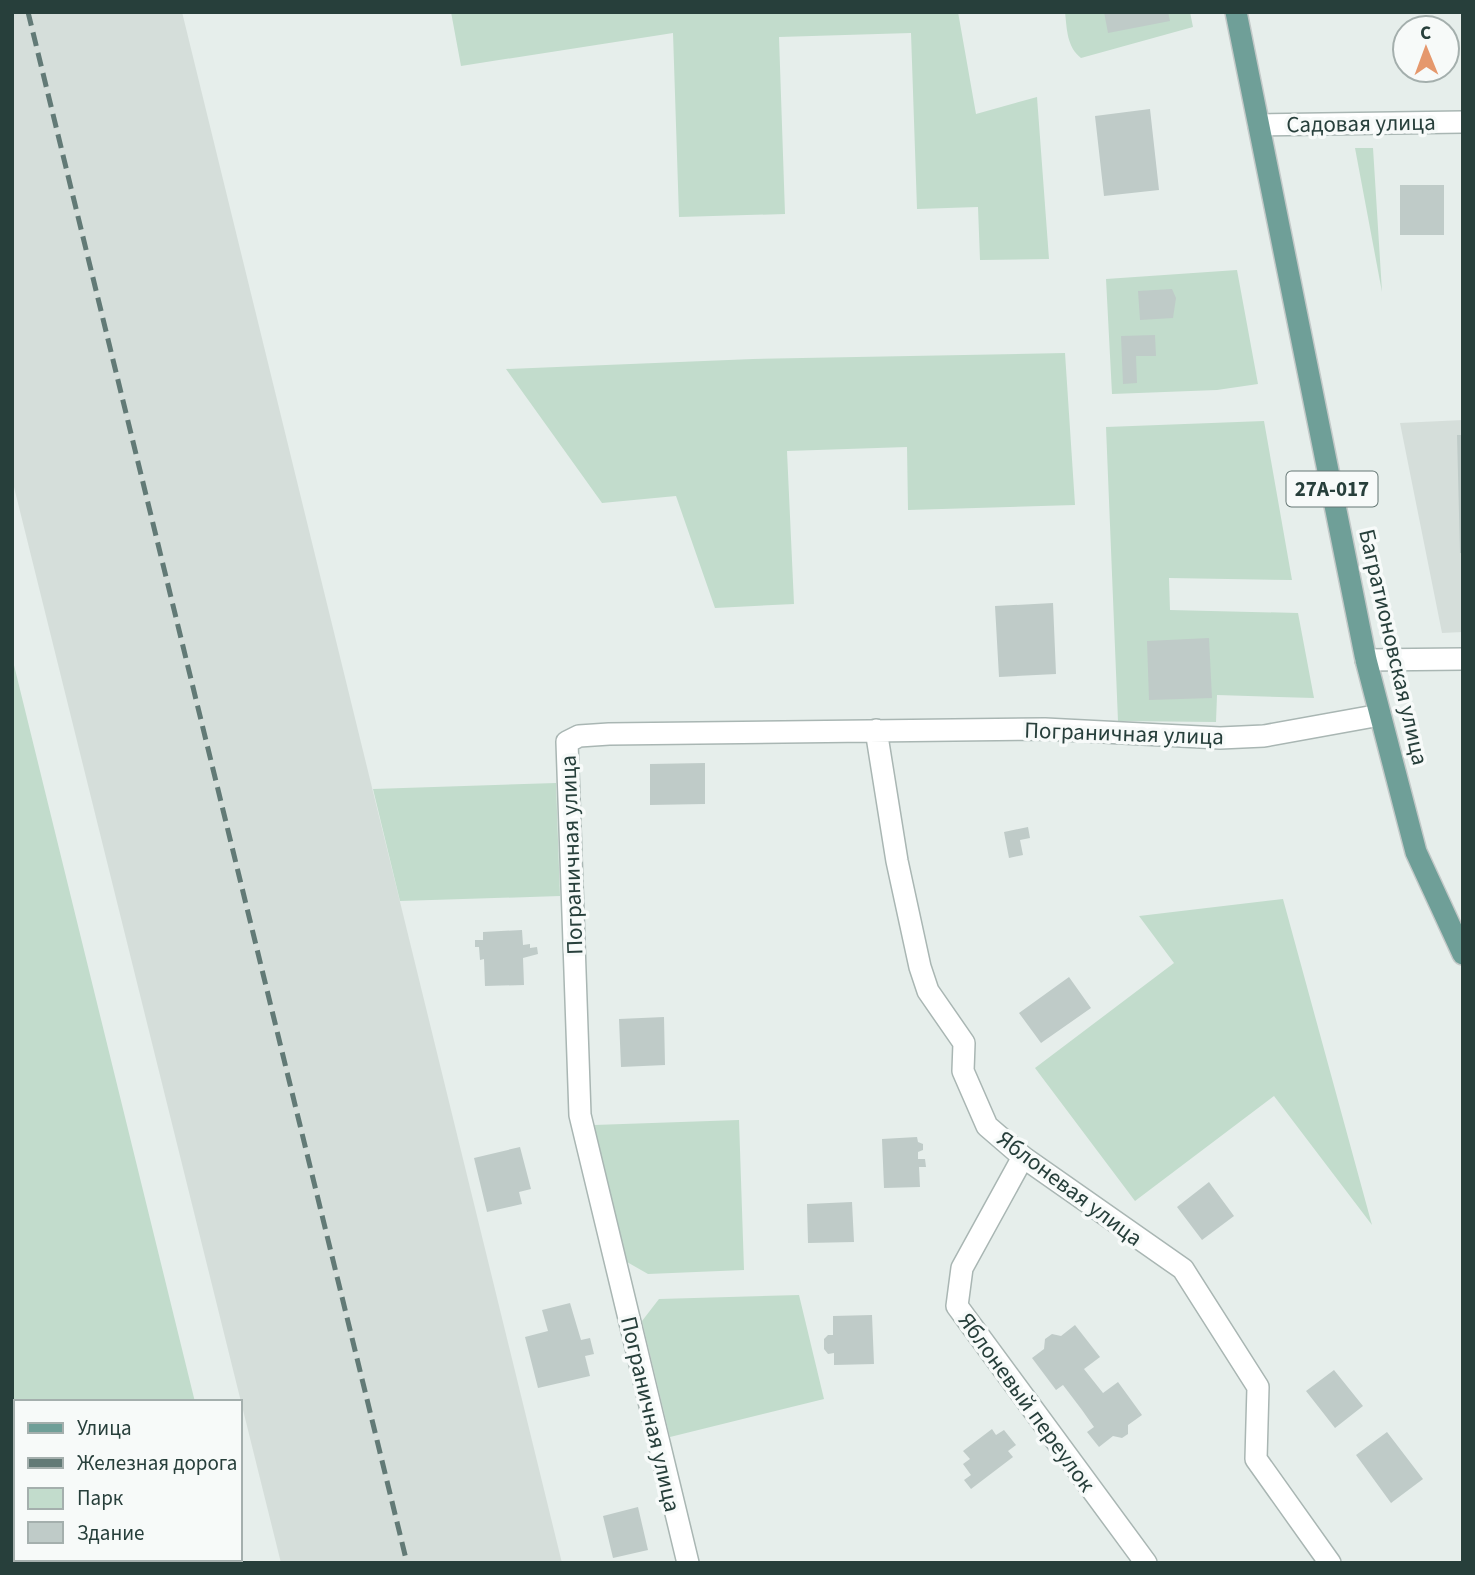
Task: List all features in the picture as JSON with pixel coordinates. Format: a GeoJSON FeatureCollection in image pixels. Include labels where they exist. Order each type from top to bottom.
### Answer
{"type":"FeatureCollection","features":[{"type":"Feature","properties":{"kind":"main road","name":"Багратионовская улица"},"geometry":{"type":"LineString","coordinates":[[1236,12],[1366,660],[1416,852],[1463,954]]}},
{"type":"Feature","properties":{"kind":"street","name":"Садовая улица"},"geometry":{"type":"LineString","coordinates":[[1259,125],[1463,122]]}},
{"type":"Feature","properties":{"kind":"street"},"geometry":{"type":"LineString","coordinates":[[1366,660],[1463,659]]}},
{"type":"Feature","properties":{"kind":"street","name":"Пограничная улица"},"geometry":{"type":"LineString","coordinates":[[688,1563],[580,1115],[567,742],[579,736],[609,734],[876,730],[1045,729],[1220,738],[1264,736],[1381,715]]}},
{"type":"Feature","properties":{"kind":"street","name":"Яблоневая улица"},"geometry":{"type":"LineString","coordinates":[[876,730],[897,861],[923,978],[928,991],[964,1043],[962,1070],[987,1126],[1023,1157],[1183,1269],[1258,1387],[1256,1459],[1330,1563]]}},
{"type":"Feature","properties":{"kind":"street","name":"Яблоневый переулок"},"geometry":{"type":"LineString","coordinates":[[1023,1157],[962,1268],[957,1306],[1146,1563]]}},
{"type":"Feature","properties":{"kind":"shaded area"},"geometry":{"type":"Polygon","coordinates":[[[12,12],[182,12],[562,1563],[281,1563],[12,479],[12,12]]]}},
{"type":"Feature","properties":{"kind":"shaded area"},"geometry":{"type":"Polygon","coordinates":[[[1463,420],[1463,632],[1442,633],[1400,423],[1463,420]]]}},
{"type":"Feature","properties":{"kind":"green space"},"geometry":{"type":"Polygon","coordinates":[[[451,12],[958,12],[976,114],[1037,97],[1049,259],[980,260],[978,207],[917,209],[911,33],[779,37],[785,214],[679,217],[673,33],[461,66],[451,12]]]}},
{"type":"Feature","properties":{"kind":"green space"},"geometry":{"type":"Polygon","coordinates":[[[1065,12],[1190,12],[1193,27],[1081,58],[1070,43],[1065,12]]]}},
{"type":"Feature","properties":{"kind":"green space"},"geometry":{"type":"Polygon","coordinates":[[[1355,148],[1373,148],[1382,292],[1355,148]]]}},
{"type":"Feature","properties":{"kind":"green space"},"geometry":{"type":"Polygon","coordinates":[[[1237,270],[1258,384],[1217,390],[1112,394],[1106,279],[1237,270]]]}},
{"type":"Feature","properties":{"kind":"green space"},"geometry":{"type":"Polygon","coordinates":[[[1065,353],[1075,505],[908,510],[907,447],[787,451],[794,604],[715,608],[676,496],[602,503],[506,369],[753,359],[1065,353]]]}},
{"type":"Feature","properties":{"kind":"green space"},"geometry":{"type":"Polygon","coordinates":[[[1264,421],[1292,580],[1169,578],[1170,610],[1298,613],[1314,698],[1217,695],[1216,722],[1118,721],[1106,427],[1264,421]]]}},
{"type":"Feature","properties":{"kind":"green space"},"geometry":{"type":"Polygon","coordinates":[[[12,657],[195,1400],[14,1400],[14,1561],[235,1563],[12,1563],[12,657]]]}},
{"type":"Feature","properties":{"kind":"green space"},"geometry":{"type":"Polygon","coordinates":[[[556,783],[560,896],[400,901],[373,789],[556,783]]]}},
{"type":"Feature","properties":{"kind":"green space"},"geometry":{"type":"Polygon","coordinates":[[[1283,899],[1372,1225],[1274,1096],[1135,1201],[1035,1068],[1174,963],[1139,916],[1283,899]]]}},
{"type":"Feature","properties":{"kind":"green space"},"geometry":{"type":"Polygon","coordinates":[[[739,1120],[744,1270],[648,1274],[627,1262],[594,1125],[739,1120]]]}},
{"type":"Feature","properties":{"kind":"green space"},"geometry":{"type":"Polygon","coordinates":[[[799,1295],[824,1399],[670,1437],[642,1321],[659,1299],[799,1295]]]}},
{"type":"Feature","properties":{"kind":"building"},"geometry":{"type":"Polygon","coordinates":[[[1104,12],[1168,12],[1170,21],[1108,33],[1104,12]]]}},
{"type":"Feature","properties":{"kind":"building"},"geometry":{"type":"Polygon","coordinates":[[[1150,109],[1159,190],[1104,196],[1095,116],[1150,109]]]}},
{"type":"Feature","properties":{"kind":"building"},"geometry":{"type":"Polygon","coordinates":[[[1400,185],[1444,185],[1444,235],[1400,235],[1400,185]]]}},
{"type":"Feature","properties":{"kind":"building"},"geometry":{"type":"Polygon","coordinates":[[[1172,289],[1176,298],[1173,318],[1140,320],[1138,291],[1172,289]]]}},
{"type":"Feature","properties":{"kind":"building"},"geometry":{"type":"Polygon","coordinates":[[[1155,335],[1156,356],[1136,356],[1137,383],[1123,384],[1121,336],[1155,335]]]}},
{"type":"Feature","properties":{"kind":"building"},"geometry":{"type":"Polygon","coordinates":[[[1457,435],[1463,435],[1463,553],[1460,553],[1457,435]]]}},
{"type":"Feature","properties":{"kind":"building"},"geometry":{"type":"Polygon","coordinates":[[[1053,603],[1056,674],[999,677],[995,606],[1053,603]]]}},
{"type":"Feature","properties":{"kind":"building"},"geometry":{"type":"Polygon","coordinates":[[[1209,638],[1212,698],[1149,700],[1147,641],[1209,638]]]}},
{"type":"Feature","properties":{"kind":"building"},"geometry":{"type":"Polygon","coordinates":[[[705,763],[705,804],[650,805],[650,764],[705,763]]]}},
{"type":"Feature","properties":{"kind":"building"},"geometry":{"type":"Polygon","coordinates":[[[1028,827],[1030,838],[1020,840],[1023,855],[1009,858],[1004,832],[1028,827]]]}},
{"type":"Feature","properties":{"kind":"building"},"geometry":{"type":"Polygon","coordinates":[[[522,930],[523,945],[537,947],[538,954],[523,958],[524,985],[485,986],[484,959],[480,960],[479,947],[475,947],[475,940],[483,940],[483,932],[522,930]]]}},
{"type":"Feature","properties":{"kind":"building"},"geometry":{"type":"Polygon","coordinates":[[[1069,977],[1091,1008],[1041,1043],[1019,1013],[1069,977]]]}},
{"type":"Feature","properties":{"kind":"building"},"geometry":{"type":"Polygon","coordinates":[[[664,1017],[665,1065],[621,1067],[619,1019],[664,1017]]]}},
{"type":"Feature","properties":{"kind":"building"},"geometry":{"type":"Polygon","coordinates":[[[917,1137],[918,1142],[923,1144],[923,1150],[918,1152],[918,1159],[925,1159],[926,1167],[919,1167],[920,1187],[884,1188],[882,1139],[917,1137]]]}},
{"type":"Feature","properties":{"kind":"building"},"geometry":{"type":"Polygon","coordinates":[[[520,1147],[531,1189],[519,1192],[522,1204],[487,1212],[474,1158],[520,1147]]]}},
{"type":"Feature","properties":{"kind":"building"},"geometry":{"type":"Polygon","coordinates":[[[1209,1182],[1234,1216],[1202,1240],[1177,1207],[1209,1182]]]}},
{"type":"Feature","properties":{"kind":"building"},"geometry":{"type":"Polygon","coordinates":[[[852,1202],[854,1242],[808,1243],[807,1204],[852,1202]]]}},
{"type":"Feature","properties":{"kind":"building"},"geometry":{"type":"Polygon","coordinates":[[[570,1303],[581,1340],[590,1338],[594,1354],[585,1356],[590,1376],[538,1388],[525,1337],[548,1331],[542,1310],[570,1303]]]}},
{"type":"Feature","properties":{"kind":"building"},"geometry":{"type":"Polygon","coordinates":[[[872,1315],[874,1364],[834,1365],[834,1353],[828,1354],[824,1349],[824,1339],[833,1335],[833,1316],[872,1315]]]}},
{"type":"Feature","properties":{"kind":"building"},"geometry":{"type":"Polygon","coordinates":[[[1075,1325],[1100,1357],[1084,1369],[1103,1393],[1118,1382],[1142,1415],[1128,1425],[1128,1434],[1122,1438],[1113,1436],[1099,1447],[1087,1432],[1094,1427],[1082,1410],[1063,1385],[1056,1390],[1032,1358],[1044,1349],[1045,1339],[1052,1334],[1061,1336],[1075,1325]]]}},
{"type":"Feature","properties":{"kind":"building"},"geometry":{"type":"Polygon","coordinates":[[[1334,1370],[1363,1406],[1335,1428],[1306,1391],[1334,1370]]]}},
{"type":"Feature","properties":{"kind":"building"},"geometry":{"type":"Polygon","coordinates":[[[992,1429],[996,1435],[1004,1430],[1016,1445],[1008,1451],[1013,1457],[971,1489],[964,1480],[971,1475],[963,1464],[970,1459],[963,1451],[992,1429]]]}},
{"type":"Feature","properties":{"kind":"building"},"geometry":{"type":"Polygon","coordinates":[[[1387,1432],[1423,1479],[1391,1503],[1356,1455],[1387,1432]]]}},
{"type":"Feature","properties":{"kind":"building"},"geometry":{"type":"Polygon","coordinates":[[[638,1507],[648,1550],[613,1558],[603,1516],[638,1507]]]}},
{"type":"Feature","properties":{"kind":"railway"},"geometry":{"type":"LineString","coordinates":[[28,12],[407,1563]]}}]}
